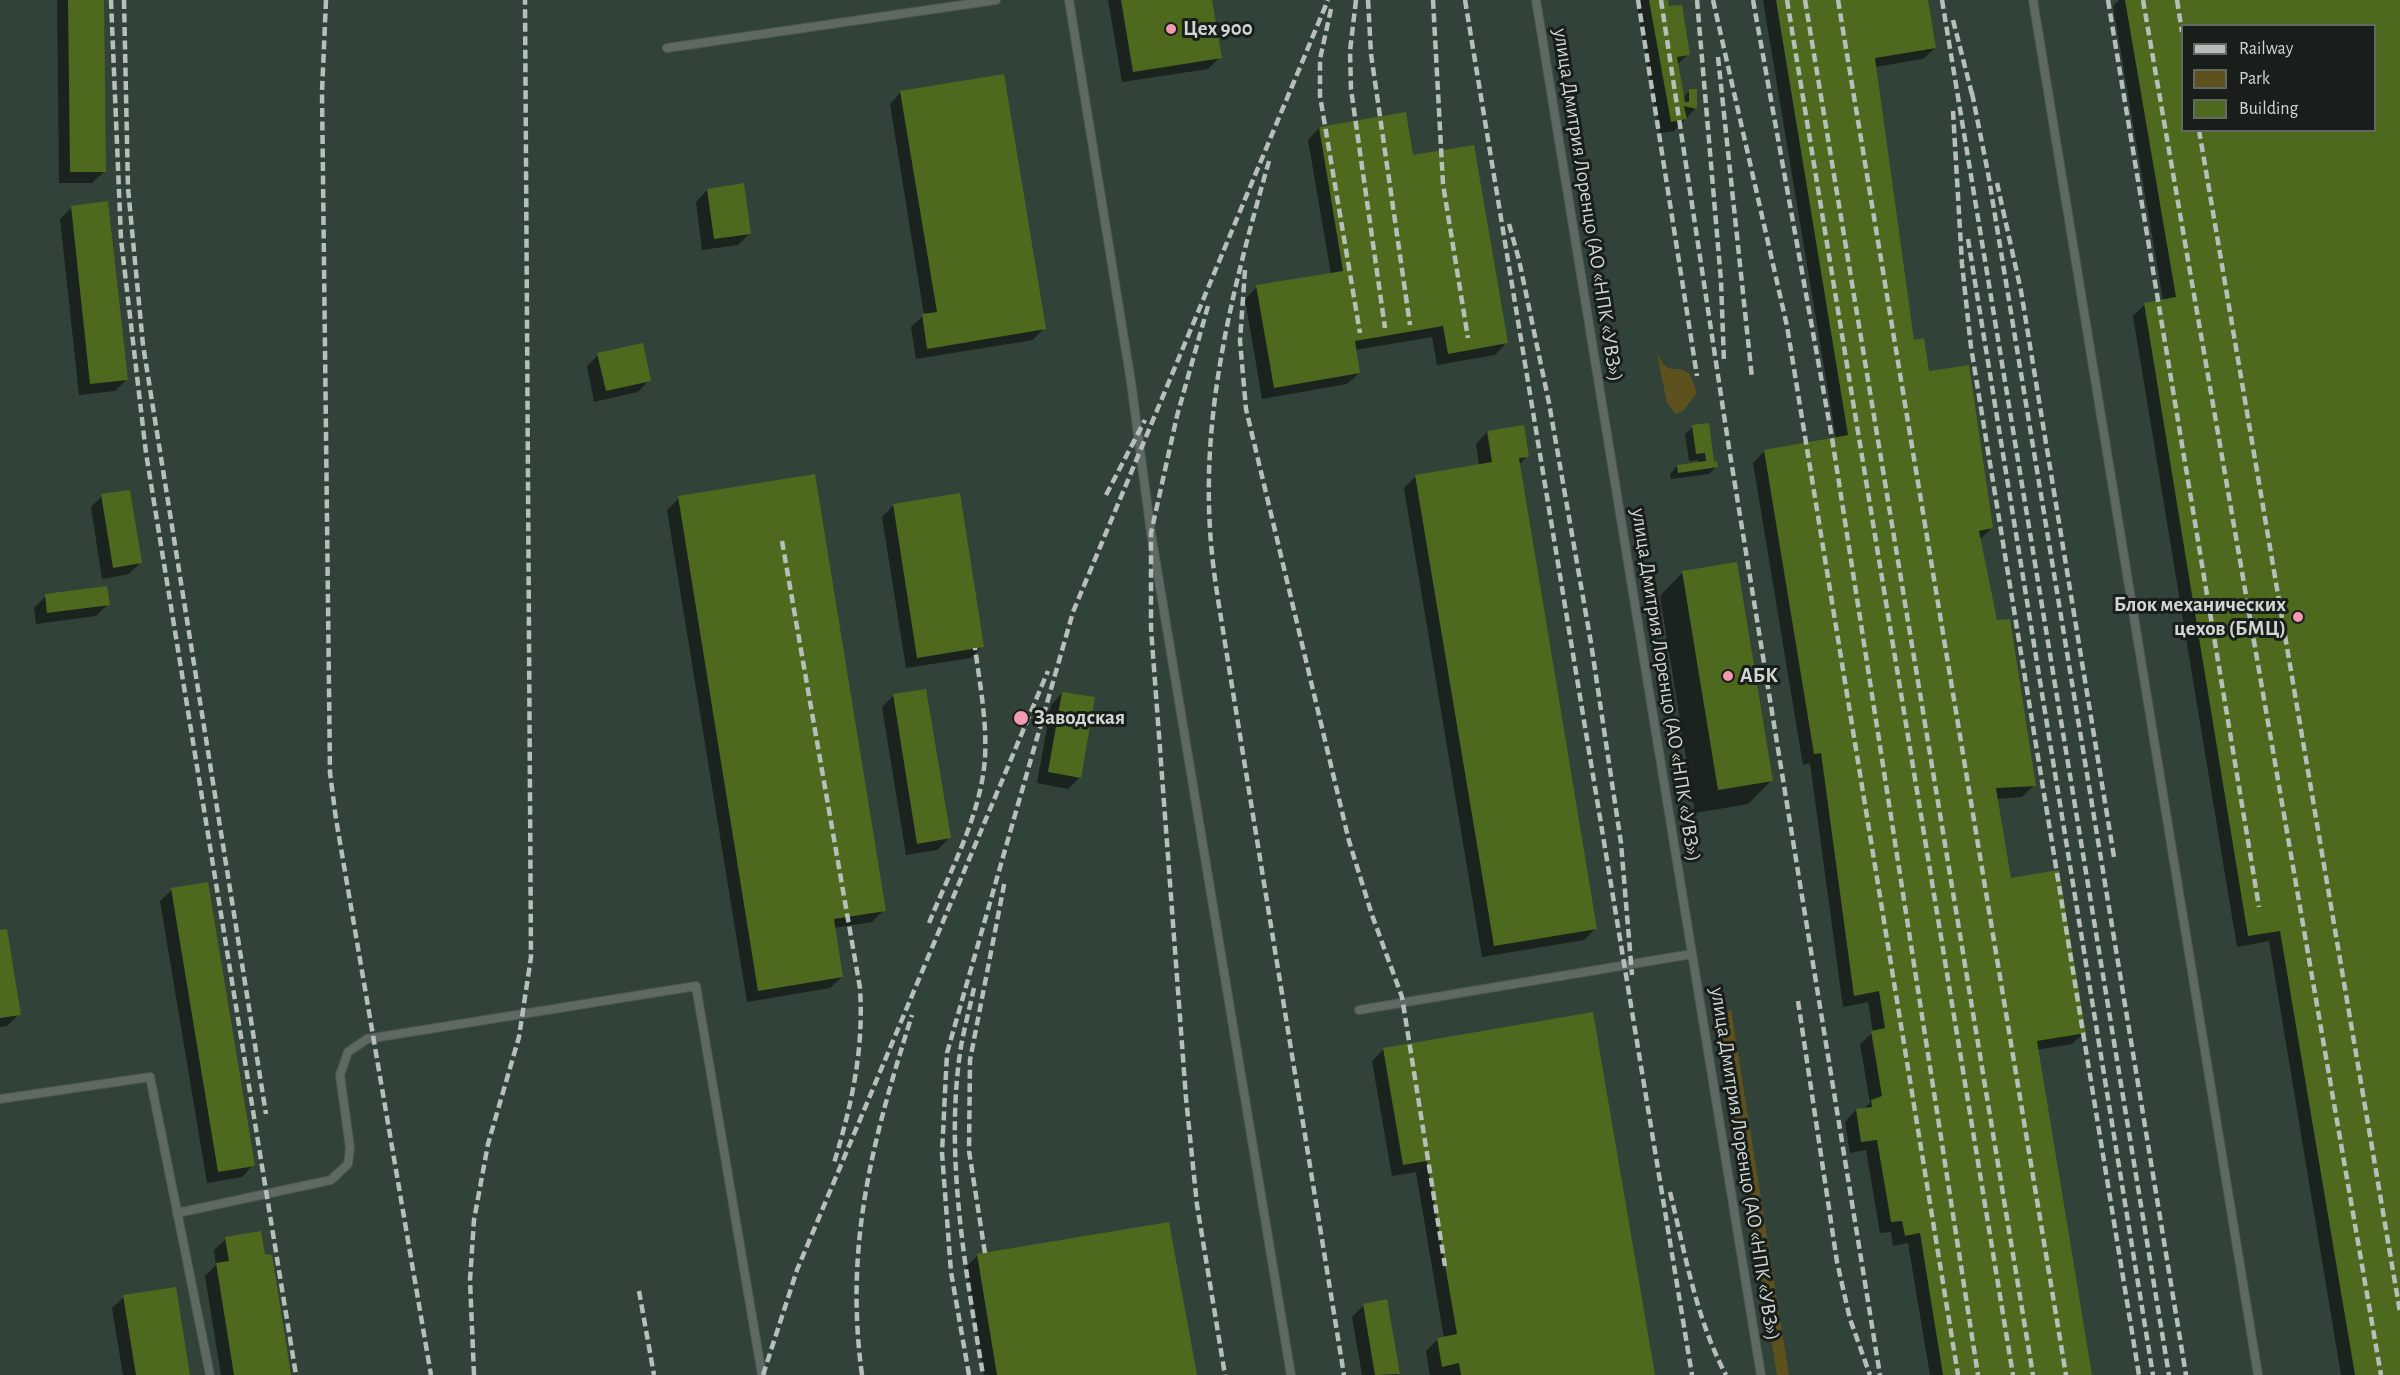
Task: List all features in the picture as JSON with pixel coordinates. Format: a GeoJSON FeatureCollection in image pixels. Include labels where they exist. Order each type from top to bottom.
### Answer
{"type":"FeatureCollection","features":[{"type":"Feature","properties":{"kind":"lane"},"geometry":{"type":"LineString","coordinates":[[667,48],[996,0]]}},
{"type":"Feature","properties":{"kind":"lane"},"geometry":{"type":"LineString","coordinates":[[1069,0],[1131,382],[1151,533],[1292,1375]]}},
{"type":"Feature","properties":{"kind":"lane","name":"улица Дмитрия Лоренцо (АО «НПК «УВЗ»)"},"geometry":{"type":"LineString","coordinates":[[1536,0],[1761,1375]]}},
{"type":"Feature","properties":{"kind":"lane"},"geometry":{"type":"LineString","coordinates":[[2033,0],[2258,1375]]}},
{"type":"Feature","properties":{"kind":"lane"},"geometry":{"type":"LineString","coordinates":[[1359,1010],[1692,954]]}},
{"type":"Feature","properties":{"kind":"lane"},"geometry":{"type":"LineString","coordinates":[[177,1214],[331,1180],[348,1164],[350,1148],[340,1075],[348,1052],[367,1039],[696,986],[762,1375]]}},
{"type":"Feature","properties":{"kind":"lane"},"geometry":{"type":"LineString","coordinates":[[0,1099],[150,1077],[210,1375]]}},
{"type":"Feature","properties":{"kind":"shaded area"},"geometry":{"type":"Polygon","coordinates":[[[0,0],[2400,0],[2400,1375],[0,1375],[0,0]]]}},
{"type":"Feature","properties":{"kind":"green space"},"geometry":{"type":"Polygon","coordinates":[[[1657,354],[1665,366],[1681,369],[1689,374],[1697,393],[1683,411],[1676,414],[1667,403],[1657,354]]]}},
{"type":"Feature","properties":{"kind":"green space"},"geometry":{"type":"Polygon","coordinates":[[[1731,1009],[1789,1375],[1777,1375],[1719,1025],[1724,1015],[1731,1009]]]}},
{"type":"Feature","properties":{"kind":"building"},"geometry":{"type":"Polygon","coordinates":[[[68,0],[104,0],[106,172],[70,172],[68,0]]]}},
{"type":"Feature","properties":{"kind":"building","name":"Цех 900"},"geometry":{"type":"Polygon","coordinates":[[[1121,0],[1212,0],[1222,58],[1133,72],[1121,0]]]}},
{"type":"Feature","properties":{"kind":"building"},"geometry":{"type":"Polygon","coordinates":[[[1649,0],[1668,0],[1669,6],[1682,5],[1690,55],[1677,57],[1685,102],[1689,102],[1689,89],[1697,89],[1697,109],[1684,106],[1687,119],[1671,122],[1649,0]]]}},
{"type":"Feature","properties":{"kind":"building"},"geometry":{"type":"Polygon","coordinates":[[[1776,0],[1928,0],[1936,48],[1875,58],[1914,340],[1924,338],[1929,371],[1969,365],[1993,528],[1979,531],[1997,620],[2010,619],[2036,786],[1996,788],[2011,878],[2059,870],[2086,1033],[2037,1041],[2092,1375],[1943,1375],[1920,1233],[1905,1236],[1902,1221],[1891,1222],[1877,1140],[1861,1142],[1856,1109],[1872,1107],[1871,1100],[1882,1096],[1871,1031],[1885,1028],[1879,991],[1854,996],[1821,753],[1814,754],[1764,450],[1848,435],[1776,0]]]}},
{"type":"Feature","properties":{"kind":"building","name":"Блок механических цехов (БМЦ)"},"geometry":{"type":"Polygon","coordinates":[[[2125,0],[2400,0],[2400,1375],[2355,1375],[2280,931],[2248,936],[2144,303],[2176,297],[2125,0]]]}},
{"type":"Feature","properties":{"kind":"building"},"geometry":{"type":"Polygon","coordinates":[[[1004,74],[1046,329],[927,349],[922,314],[937,312],[900,91],[1004,74]]]}},
{"type":"Feature","properties":{"kind":"building"},"geometry":{"type":"Polygon","coordinates":[[[1406,112],[1413,155],[1474,145],[1508,343],[1448,354],[1443,326],[1355,341],[1360,373],[1274,388],[1256,285],[1343,271],[1319,127],[1406,112]]]}},
{"type":"Feature","properties":{"kind":"building"},"geometry":{"type":"Polygon","coordinates":[[[744,183],[751,234],[714,239],[707,189],[744,183]]]}},
{"type":"Feature","properties":{"kind":"building"},"geometry":{"type":"Polygon","coordinates":[[[108,201],[128,380],[90,384],[71,206],[108,201]]]}},
{"type":"Feature","properties":{"kind":"building"},"geometry":{"type":"Polygon","coordinates":[[[643,343],[651,381],[606,391],[597,353],[643,343]]]}},
{"type":"Feature","properties":{"kind":"building"},"geometry":{"type":"Polygon","coordinates":[[[1709,423],[1714,462],[1717,461],[1718,467],[1678,473],[1677,465],[1706,461],[1705,453],[1696,454],[1692,425],[1709,423]]]}},
{"type":"Feature","properties":{"kind":"building"},"geometry":{"type":"Polygon","coordinates":[[[1524,425],[1529,457],[1519,458],[1597,929],[1494,946],[1415,475],[1492,462],[1487,431],[1524,425]]]}},
{"type":"Feature","properties":{"kind":"building"},"geometry":{"type":"Polygon","coordinates":[[[815,474],[886,911],[834,919],[843,977],[758,991],[678,496],[815,474]]]}},
{"type":"Feature","properties":{"kind":"building"},"geometry":{"type":"Polygon","coordinates":[[[130,490],[142,563],[113,568],[101,494],[130,490]]]}},
{"type":"Feature","properties":{"kind":"building"},"geometry":{"type":"Polygon","coordinates":[[[960,493],[984,647],[917,658],[893,504],[960,493]]]}},
{"type":"Feature","properties":{"kind":"building","name":"АБК"},"geometry":{"type":"Polygon","coordinates":[[[1737,562],[1773,781],[1718,790],[1682,571],[1737,562]]]}},
{"type":"Feature","properties":{"kind":"building"},"geometry":{"type":"Polygon","coordinates":[[[107,586],[110,605],[47,613],[45,594],[107,586]]]}},
{"type":"Feature","properties":{"kind":"building"},"geometry":{"type":"Polygon","coordinates":[[[926,689],[951,838],[917,844],[893,694],[926,689]]]}},
{"type":"Feature","properties":{"kind":"building"},"geometry":{"type":"Polygon","coordinates":[[[1062,692],[1095,697],[1081,778],[1048,772],[1062,692]]]}},
{"type":"Feature","properties":{"kind":"building"},"geometry":{"type":"Polygon","coordinates":[[[208,882],[255,1166],[218,1172],[171,888],[208,882]]]}},
{"type":"Feature","properties":{"kind":"building"},"geometry":{"type":"Polygon","coordinates":[[[7,929],[21,1015],[0,1018],[0,930],[7,929]]]}},
{"type":"Feature","properties":{"kind":"building"},"geometry":{"type":"Polygon","coordinates":[[[1593,1012],[1655,1375],[1461,1375],[1459,1363],[1442,1367],[1437,1338],[1457,1334],[1427,1161],[1403,1165],[1383,1048],[1593,1012]]]}},
{"type":"Feature","properties":{"kind":"building"},"geometry":{"type":"Polygon","coordinates":[[[1169,1222],[1197,1375],[997,1375],[977,1254],[1169,1222]]]}},
{"type":"Feature","properties":{"kind":"building"},"geometry":{"type":"Polygon","coordinates":[[[261,1231],[265,1254],[272,1255],[291,1375],[234,1375],[216,1263],[229,1261],[225,1237],[261,1231]]]}},
{"type":"Feature","properties":{"kind":"building"},"geometry":{"type":"Polygon","coordinates":[[[176,1287],[190,1375],[136,1375],[123,1295],[176,1287]]]}},
{"type":"Feature","properties":{"kind":"building"},"geometry":{"type":"Polygon","coordinates":[[[1387,1299],[1400,1374],[1375,1375],[1363,1304],[1387,1299]]]}},
{"type":"Feature","properties":{"kind":"railway"},"geometry":{"type":"LineString","coordinates":[[111,0],[121,239],[146,453],[296,1375]]}},
{"type":"Feature","properties":{"kind":"railway"},"geometry":{"type":"LineString","coordinates":[[124,0],[128,188],[143,345],[266,1114]]}},
{"type":"Feature","properties":{"kind":"railway"},"geometry":{"type":"LineString","coordinates":[[326,0],[322,92],[330,773],[431,1375]]}},
{"type":"Feature","properties":{"kind":"railway"},"geometry":{"type":"LineString","coordinates":[[474,1375],[470,1280],[474,1220],[488,1144],[519,1037],[531,957],[525,0]]}},
{"type":"Feature","properties":{"kind":"railway"},"geometry":{"type":"LineString","coordinates":[[969,1375],[951,1272],[942,1153],[947,1053],[1073,612],[1328,0]]}},
{"type":"Feature","properties":{"kind":"railway"},"geometry":{"type":"LineString","coordinates":[[1356,0],[1350,51],[1351,89],[1385,328]]}},
{"type":"Feature","properties":{"kind":"railway"},"geometry":{"type":"LineString","coordinates":[[1368,0],[1371,54],[1410,325]]}},
{"type":"Feature","properties":{"kind":"railway"},"geometry":{"type":"LineString","coordinates":[[1433,0],[1443,184],[1468,338]]}},
{"type":"Feature","properties":{"kind":"railway"},"geometry":{"type":"LineString","coordinates":[[1465,0],[1692,1375]]}},
{"type":"Feature","properties":{"kind":"railway"},"geometry":{"type":"LineString","coordinates":[[1638,0],[1697,376]]}},
{"type":"Feature","properties":{"kind":"railway"},"geometry":{"type":"LineString","coordinates":[[1661,0],[1729,448],[1880,1375]]}},
{"type":"Feature","properties":{"kind":"railway"},"geometry":{"type":"LineString","coordinates":[[1697,0],[1721,281],[1724,362]]}},
{"type":"Feature","properties":{"kind":"railway"},"geometry":{"type":"LineString","coordinates":[[1713,0],[1787,326],[1958,1375]]}},
{"type":"Feature","properties":{"kind":"railway"},"geometry":{"type":"LineString","coordinates":[[1753,0],[1832,438],[1978,1375]]}},
{"type":"Feature","properties":{"kind":"railway"},"geometry":{"type":"LineString","coordinates":[[1787,0],[2013,1375]]}},
{"type":"Feature","properties":{"kind":"railway"},"geometry":{"type":"LineString","coordinates":[[1805,0],[2033,1375]]}},
{"type":"Feature","properties":{"kind":"railway"},"geometry":{"type":"LineString","coordinates":[[1838,0],[2066,1375]]}},
{"type":"Feature","properties":{"kind":"railway"},"geometry":{"type":"LineString","coordinates":[[1942,0],[2169,1375]]}},
{"type":"Feature","properties":{"kind":"railway"},"geometry":{"type":"LineString","coordinates":[[2108,0],[2259,907]]}},
{"type":"Feature","properties":{"kind":"railway"},"geometry":{"type":"LineString","coordinates":[[2143,0],[2381,1375]]}},
{"type":"Feature","properties":{"kind":"railway"},"geometry":{"type":"LineString","coordinates":[[2177,0],[2181,26]]}},
{"type":"Feature","properties":{"kind":"railway"},"geometry":{"type":"LineString","coordinates":[[1331,9],[1320,59],[1320,96],[1360,333]]}},
{"type":"Feature","properties":{"kind":"railway"},"geometry":{"type":"LineString","coordinates":[[1953,20],[1974,102]]}},
{"type":"Feature","properties":{"kind":"railway"},"geometry":{"type":"LineString","coordinates":[[1718,57],[1752,378]]}},
{"type":"Feature","properties":{"kind":"railway"},"geometry":{"type":"LineString","coordinates":[[1972,93],[1988,173],[2186,1375]]}},
{"type":"Feature","properties":{"kind":"railway"},"geometry":{"type":"LineString","coordinates":[[1953,111],[1962,264],[1971,347],[2139,1375]]}},
{"type":"Feature","properties":{"kind":"railway"},"geometry":{"type":"LineString","coordinates":[[2199,132],[2400,1312]]}},
{"type":"Feature","properties":{"kind":"railway"},"geometry":{"type":"LineString","coordinates":[[1269,161],[1233,297],[1216,389],[1211,435],[1210,529],[1218,600],[1344,1375]]}},
{"type":"Feature","properties":{"kind":"railway"},"geometry":{"type":"LineString","coordinates":[[1997,183],[2021,291],[2114,857]]}},
{"type":"Feature","properties":{"kind":"railway"},"geometry":{"type":"LineString","coordinates":[[1509,224],[1519,260],[1549,403],[1591,643],[1621,843],[1632,975]]}},
{"type":"Feature","properties":{"kind":"railway"},"geometry":{"type":"LineString","coordinates":[[1968,239],[2153,1375]]}},
{"type":"Feature","properties":{"kind":"railway"},"geometry":{"type":"LineString","coordinates":[[1245,270],[1240,341],[1246,409],[1349,841],[1372,915],[1402,997],[1445,1266]]}},
{"type":"Feature","properties":{"kind":"railway"},"geometry":{"type":"LineString","coordinates":[[1208,306],[1177,416],[1151,533],[1151,628],[1186,1098],[1197,1205],[1225,1375]]}},
{"type":"Feature","properties":{"kind":"railway"},"geometry":{"type":"LineString","coordinates":[[1106,495],[1145,420]]}},
{"type":"Feature","properties":{"kind":"railway"},"geometry":{"type":"LineString","coordinates":[[782,541],[860,988],[860,1033],[855,1076],[834,1163]]}},
{"type":"Feature","properties":{"kind":"railway"},"geometry":{"type":"LineString","coordinates":[[929,923],[971,822],[982,779],[985,730],[975,648]]}},
{"type":"Feature","properties":{"kind":"railway"},"geometry":{"type":"LineString","coordinates":[[763,1375],[797,1270],[1048,671]]}},
{"type":"Feature","properties":{"kind":"railway"},"geometry":{"type":"LineString","coordinates":[[985,1253],[969,1151],[970,1060],[1005,880]]}},
{"type":"Feature","properties":{"kind":"railway"},"geometry":{"type":"LineString","coordinates":[[974,988],[959,1060],[955,1139],[960,1218],[983,1375]]}},
{"type":"Feature","properties":{"kind":"railway"},"geometry":{"type":"LineString","coordinates":[[1798,1001],[1837,1262],[1850,1319],[1870,1375]]}},
{"type":"Feature","properties":{"kind":"railway"},"geometry":{"type":"LineString","coordinates":[[862,1375],[857,1327],[857,1281],[866,1192],[885,1105],[912,1015]]}},
{"type":"Feature","properties":{"kind":"railway"},"geometry":{"type":"LineString","coordinates":[[1670,1192],[1699,1309],[1726,1375]]}},
{"type":"Feature","properties":{"kind":"railway"},"geometry":{"type":"LineString","coordinates":[[639,1291],[654,1375]]}},
{"type":"Feature","properties":{"kind":"place","name":"Цех 900"},"geometry":{"type":"Point","coordinates":[1171,29]}},
{"type":"Feature","properties":{"kind":"place","name":"Блок механических цехов (БМЦ)"},"geometry":{"type":"Point","coordinates":[2298,617]}},
{"type":"Feature","properties":{"kind":"place","name":"АБК"},"geometry":{"type":"Point","coordinates":[1728,676]}},
{"type":"Feature","properties":{"kind":"place","name":"Заводская"},"geometry":{"type":"Point","coordinates":[1021,718]}}]}
